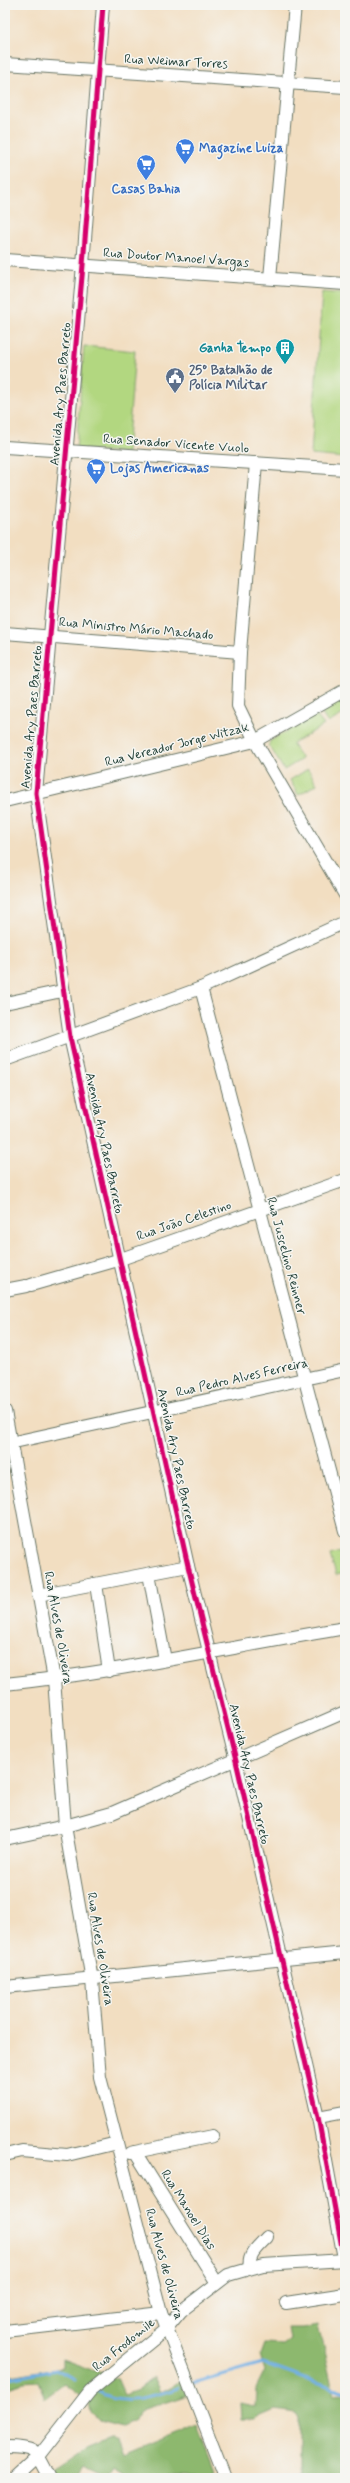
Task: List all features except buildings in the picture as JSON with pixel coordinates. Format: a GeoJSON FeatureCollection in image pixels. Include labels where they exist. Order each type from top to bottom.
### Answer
{"type":"FeatureCollection","features":[{"type":"Feature","properties":{"kind":"street","name":"Avenida Ary Paes Barreto"},"geometry":{"type":"LineString","coordinates":[[103,5],[84,265],[36,793],[62,991],[70,1037],[118,1260],[155,1412],[188,1566],[236,1761],[318,2117],[345,2261]]}},
{"type":"Feature","properties":{"kind":"street"},"geometry":{"type":"LineString","coordinates":[[270,278],[295,5]]}},
{"type":"Feature","properties":{"kind":"street","name":"Rua Weimar Torres"},"geometry":{"type":"LineString","coordinates":[[5,64],[345,86]]}},
{"type":"Feature","properties":{"kind":"street","name":"Rua Doutor Manoel Vargas"},"geometry":{"type":"LineString","coordinates":[[5,260],[345,284]]}},
{"type":"Feature","properties":{"kind":"street","name":"Rua Senador Vicente Vuolo"},"geometry":{"type":"LineString","coordinates":[[5,447],[345,469]]}},
{"type":"Feature","properties":{"kind":"street"},"geometry":{"type":"LineString","coordinates":[[256,463],[240,652],[238,706],[255,741],[345,896]]}},
{"type":"Feature","properties":{"kind":"street","name":"Rua Ministro Mário Machado"},"geometry":{"type":"LineString","coordinates":[[5,633],[240,652]]}},
{"type":"Feature","properties":{"kind":"street","name":"Rua Vereador Jorge Witzak"},"geometry":{"type":"LineString","coordinates":[[5,801],[255,741],[345,690]]}},
{"type":"Feature","properties":{"kind":"street"},"geometry":{"type":"LineString","coordinates":[[5,1060],[201,988],[345,922]]}},
{"type":"Feature","properties":{"kind":"street","name":"Rua Juscelino Reinner"},"geometry":{"type":"LineString","coordinates":[[201,988],[345,1531]]}},
{"type":"Feature","properties":{"kind":"street"},"geometry":{"type":"LineString","coordinates":[[5,1003],[62,991]]}},
{"type":"Feature","properties":{"kind":"street","name":"Rua João Celestino"},"geometry":{"type":"LineString","coordinates":[[5,1290],[29,1285],[118,1260],[345,1180]]}},
{"type":"Feature","properties":{"kind":"street","name":"Rua Pedro Alves Ferreira"},"geometry":{"type":"LineString","coordinates":[[8,1443],[345,1370]]}},
{"type":"Feature","properties":{"kind":"street","name":"Rua Alves de Oliveira"},"geometry":{"type":"LineString","coordinates":[[5,1411],[8,1443],[54,1679],[65,1826],[92,1980],[100,2077],[166,2330],[225,2478]]}},
{"type":"Feature","properties":{"kind":"street"},"geometry":{"type":"LineString","coordinates":[[38,1595],[188,1566]]}},
{"type":"Feature","properties":{"kind":"street"},"geometry":{"type":"LineString","coordinates":[[149,1574],[165,1660]]}},
{"type":"Feature","properties":{"kind":"street"},"geometry":{"type":"LineString","coordinates":[[96,1584],[109,1671]]}},
{"type":"Feature","properties":{"kind":"street"},"geometry":{"type":"LineString","coordinates":[[5,1684],[109,1671],[208,1651],[345,1628]]}},
{"type":"Feature","properties":{"kind":"street"},"geometry":{"type":"LineString","coordinates":[[5,1839],[65,1826],[112,1813],[236,1761],[345,1712]]}},
{"type":"Feature","properties":{"kind":"street"},"geometry":{"type":"LineString","coordinates":[[5,1988],[92,1980],[281,1958],[345,1953]]}},
{"type":"Feature","properties":{"kind":"street"},"geometry":{"type":"LineString","coordinates":[[318,2117],[345,2112]]}},
{"type":"Feature","properties":{"kind":"street"},"geometry":{"type":"LineString","coordinates":[[5,2155],[22,2151],[67,2155],[119,2149],[136,2152],[213,2136]]}},
{"type":"Feature","properties":{"kind":"street","name":"Rua Manoel Dias"},"geometry":{"type":"LineString","coordinates":[[136,2152],[217,2283]]}},
{"type":"Feature","properties":{"kind":"street"},"geometry":{"type":"LineString","coordinates":[[250,2268],[248,2262],[251,2254],[267,2237]]}},
{"type":"Feature","properties":{"kind":"street","name":"Rua Frodomile"},"geometry":{"type":"LineString","coordinates":[[15,2478],[40,2455],[90,2391],[166,2330],[180,2311],[228,2275],[250,2268],[345,2261]]}},
{"type":"Feature","properties":{"kind":"street"},"geometry":{"type":"LineString","coordinates":[[286,2303],[345,2294]]}},
{"type":"Feature","properties":{"kind":"street"},"geometry":{"type":"LineString","coordinates":[[5,2331],[161,2313]]}},
{"type":"Feature","properties":{"kind":"street"},"geometry":{"type":"LineString","coordinates":[[5,2447],[29,2449],[40,2455],[50,2478]]}},
{"type":"Feature","properties":{"kind":"green space"},"geometry":{"type":"Polygon","coordinates":[[[322,292],[345,294],[345,458],[311,455],[322,292]]]}},
{"type":"Feature","properties":{"kind":"green space"},"geometry":{"type":"Polygon","coordinates":[[[84,346],[135,351],[127,453],[76,449],[84,346]]]}},
{"type":"Feature","properties":{"kind":"green space"},"geometry":{"type":"Polygon","coordinates":[[[345,697],[345,713],[328,723],[320,711],[345,697]]]}},
{"type":"Feature","properties":{"kind":"green space"},"geometry":{"type":"Polygon","coordinates":[[[315,714],[324,725],[292,744],[302,759],[284,770],[269,745],[270,741],[315,714]]]}},
{"type":"Feature","properties":{"kind":"green space"},"geometry":{"type":"Polygon","coordinates":[[[308,769],[317,784],[298,795],[290,780],[308,769]]]}},
{"type":"Feature","properties":{"kind":"green space"},"geometry":{"type":"Polygon","coordinates":[[[341,1552],[345,1573],[336,1575],[330,1555],[341,1552]]]}},
{"type":"Feature","properties":{"kind":"green space"},"geometry":{"type":"Polygon","coordinates":[[[318,2325],[334,2395],[345,2394],[345,2478],[299,2478],[299,2418],[296,2413],[275,2410],[254,2419],[241,2419],[240,2404],[255,2407],[256,2389],[265,2371],[260,2355],[264,2344],[283,2345],[290,2340],[288,2328],[303,2328],[318,2325]]]}},
{"type":"Feature","properties":{"kind":"green space"},"geometry":{"type":"Polygon","coordinates":[[[63,2359],[117,2379],[124,2395],[135,2391],[153,2377],[160,2392],[181,2381],[188,2395],[142,2410],[134,2421],[123,2427],[100,2421],[91,2412],[89,2403],[64,2384],[45,2398],[38,2381],[23,2382],[5,2388],[5,2377],[63,2367],[63,2359]]]}},
{"type":"Feature","properties":{"kind":"green space"},"geometry":{"type":"Polygon","coordinates":[[[197,2425],[215,2472],[210,2478],[149,2476],[127,2478],[128,2476],[113,2467],[106,2478],[83,2467],[76,2478],[56,2478],[52,2470],[86,2447],[110,2437],[117,2440],[123,2456],[197,2425]]]}},
{"type":"Feature","properties":{"kind":"waterway"},"geometry":{"type":"LineString","coordinates":[[194,2383],[263,2363],[345,2392]]}},
{"type":"Feature","properties":{"kind":"waterway"},"geometry":{"type":"LineString","coordinates":[[5,2379],[56,2369],[74,2379]]}},
{"type":"Feature","properties":{"kind":"waterway"},"geometry":{"type":"LineString","coordinates":[[97,2391],[107,2396],[127,2399],[148,2397],[179,2388]]}},
{"type":"Feature","properties":{"kind":"cycle path"},"geometry":{"type":"LineString","coordinates":[[103,5],[83,265],[36,793],[70,1037],[188,1566],[236,1761],[318,2117],[345,2264]]}},
{"type":"Feature","properties":{"kind":"place","name":"Magazine Luiza"},"geometry":{"type":"Point","coordinates":[185,165]}},
{"type":"Feature","properties":{"kind":"place","name":"Casas Bahia"},"geometry":{"type":"Point","coordinates":[146,181]}},
{"type":"Feature","properties":{"kind":"place","name":"Ganha Tempo"},"geometry":{"type":"Point","coordinates":[285,365]}},
{"type":"Feature","properties":{"kind":"place","name":"25º Batalhão de Polícia Militar"},"geometry":{"type":"Point","coordinates":[175,394]}},
{"type":"Feature","properties":{"kind":"place","name":"Lojas Americanas"},"geometry":{"type":"Point","coordinates":[96,485]}}]}
